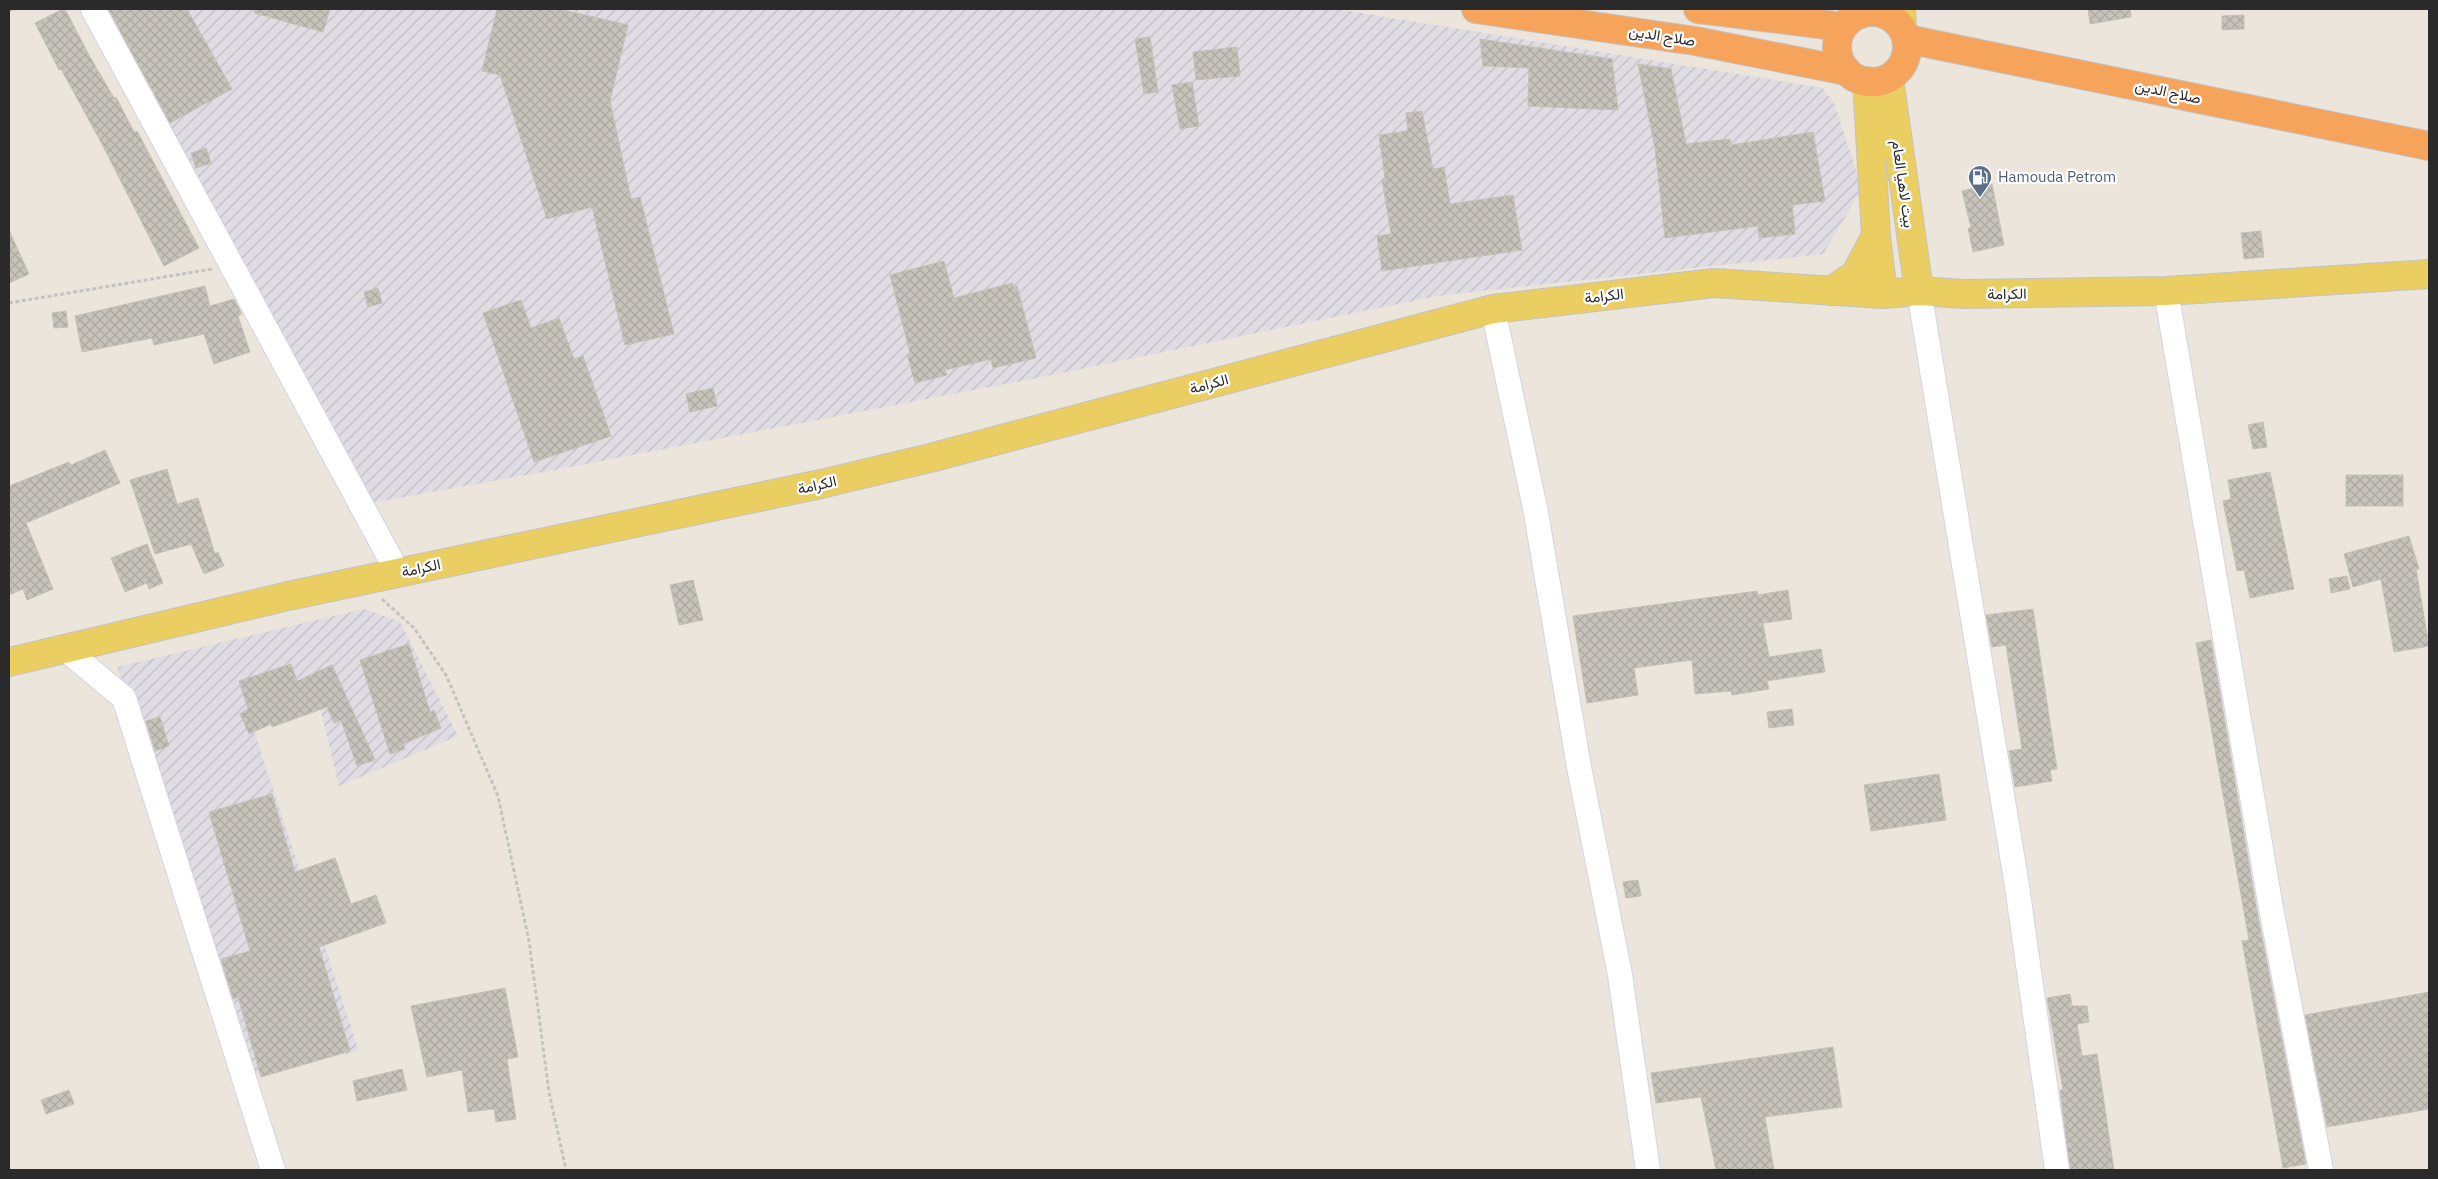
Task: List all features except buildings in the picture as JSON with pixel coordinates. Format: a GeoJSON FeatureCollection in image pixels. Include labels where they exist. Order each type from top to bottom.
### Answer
{"type":"FeatureCollection","features":[{"type":"Feature","properties":{"kind":"highway","name":"صلاح الدين"},"geometry":{"type":"LineString","coordinates":[[1476,9],[1696,41],[1868,77]]}},
{"type":"Feature","properties":{"kind":"highway"},"geometry":{"type":"LineString","coordinates":[[1698,9],[1855,17],[1873,12],[1884,14],[1903,25],[1907,50],[1904,61],[1898,71],[1868,77],[1840,61],[1837,50],[1838,38],[1855,17]]}},
{"type":"Feature","properties":{"kind":"highway","name":"صلاح الدين"},"geometry":{"type":"LineString","coordinates":[[1903,25],[2429,146]]}},
{"type":"Feature","properties":{"kind":"main road","name":"بيت لاهيا العام"},"geometry":{"type":"LineString","coordinates":[[1868,77],[1910,233],[1918,291]]}},
{"type":"Feature","properties":{"kind":"main road","name":"بيت لاهيا العام"},"geometry":{"type":"LineString","coordinates":[[1868,77],[1876,236],[1883,294]]}},
{"type":"Feature","properties":{"kind":"main road"},"geometry":{"type":"LineString","coordinates":[[1910,233],[1930,266],[1964,294]]}},
{"type":"Feature","properties":{"kind":"main road"},"geometry":{"type":"LineString","coordinates":[[1831,291],[1855,275],[1876,236]]}},
{"type":"Feature","properties":{"kind":"main road","name":"الكرامة"},"geometry":{"type":"LineString","coordinates":[[9,662],[288,596],[821,484],[1493,309],[1714,284],[1883,294],[1918,291],[1964,294],[2166,291],[2429,274]]}},
{"type":"Feature","properties":{"kind":"street"},"geometry":{"type":"LineString","coordinates":[[93,9],[398,572]]}},
{"type":"Feature","properties":{"kind":"street"},"geometry":{"type":"LineString","coordinates":[[1918,291],[2016,876],[2057,1170]]}},
{"type":"Feature","properties":{"kind":"street"},"geometry":{"type":"LineString","coordinates":[[2166,291],[2264,869],[2321,1170]]}},
{"type":"Feature","properties":{"kind":"street"},"geometry":{"type":"LineString","coordinates":[[1493,309],[1536,513],[1579,767],[1620,975],[1648,1170]]}},
{"type":"Feature","properties":{"kind":"street"},"geometry":{"type":"LineString","coordinates":[[65,649],[124,698],[273,1170]]}},
{"type":"Feature","properties":{"kind":"path"},"geometry":{"type":"LineString","coordinates":[[9,10],[17,9]]}},
{"type":"Feature","properties":{"kind":"path"},"geometry":{"type":"LineString","coordinates":[[9,303],[232,266]]}},
{"type":"Feature","properties":{"kind":"path"},"geometry":{"type":"LineString","coordinates":[[361,580],[414,628],[446,675],[498,796],[529,941],[549,1092],[566,1170]]}},
{"type":"Feature","properties":{"kind":"shaded area"},"geometry":{"type":"Polygon","coordinates":[[[108,9],[1336,9],[1823,88],[1835,105],[1862,189],[1823,254],[1437,296],[1042,377],[371,503],[108,9]]]}},
{"type":"Feature","properties":{"kind":"shaded area"},"geometry":{"type":"Polygon","coordinates":[[[364,609],[400,622],[458,736],[339,786],[320,707],[252,725],[359,1051],[251,1075],[117,667],[364,609]]]}},
{"type":"Feature","properties":{"kind":"place","name":"Hamouda Petrom"},"geometry":{"type":"Point","coordinates":[1980,198]}}]}
